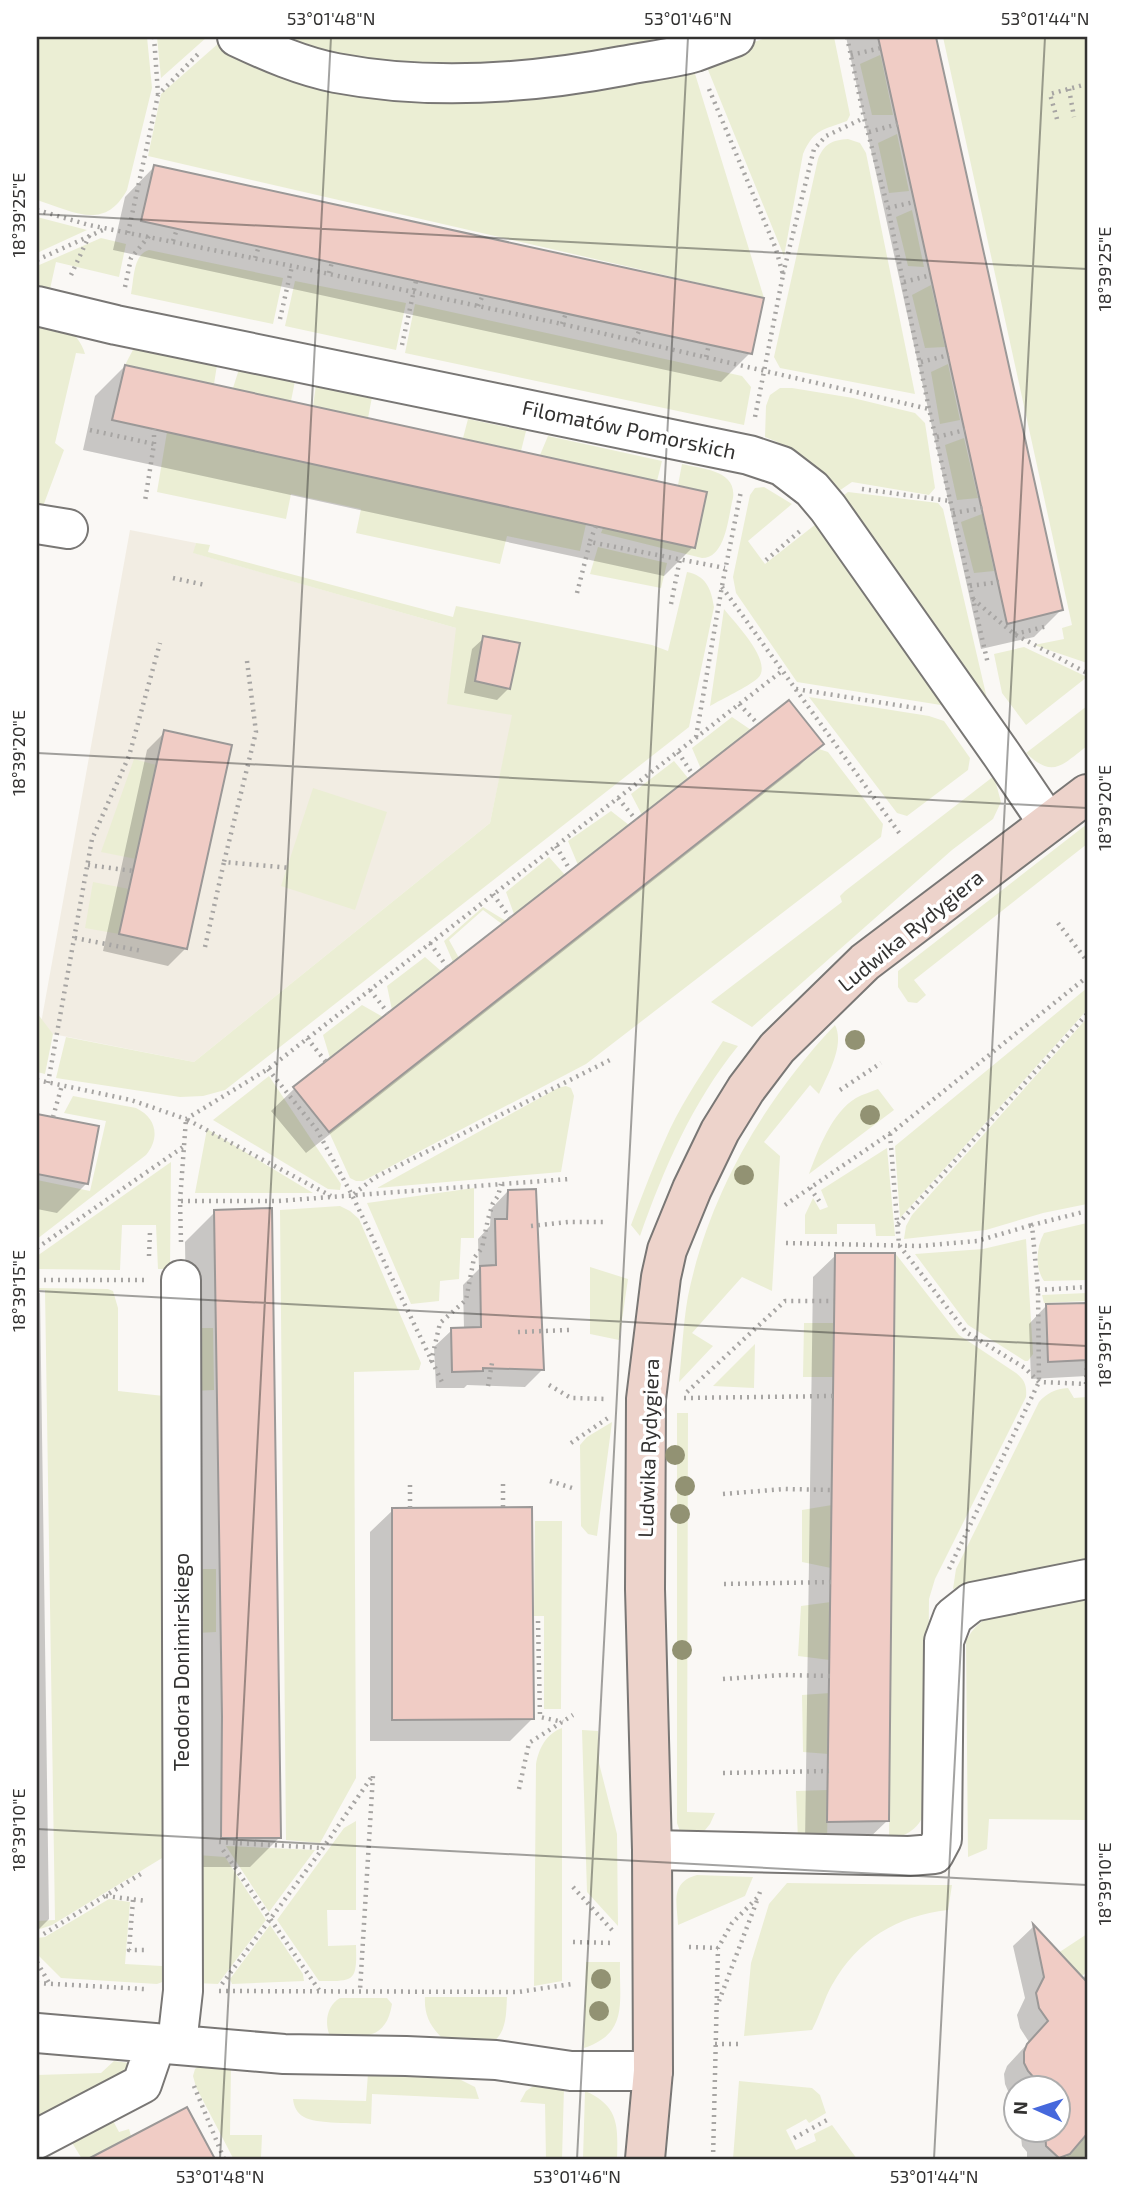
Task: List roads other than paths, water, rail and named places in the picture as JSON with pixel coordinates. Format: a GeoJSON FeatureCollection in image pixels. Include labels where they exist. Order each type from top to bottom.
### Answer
{"type":"FeatureCollection","features":[{"type":"Feature","properties":{"kind":"street"},"geometry":{"type":"LineString","coordinates":[[221,42],[334,73],[388,81],[514,83],[573,75],[693,52],[735,37]]}},
{"type":"Feature","properties":{"kind":"street","name":"Filomatów Pomorskich"},"geometry":{"type":"LineString","coordinates":[[37,306],[116,325],[749,455],[782,466],[813,489],[1048,823]]}},
{"type":"Feature","properties":{"kind":"street","name":"Ludwika Rydygiera"},"geometry":{"type":"LineString","coordinates":[[645,2159],[653,2071],[652,1850],[645,1589],[661,1277],[667,1250],[706,1158],[746,1089],[777,1048],[865,962],[1087,794]]}},
{"type":"Feature","properties":{"kind":"street","name":"Teodora Donimirskiego"},"geometry":{"type":"LineString","coordinates":[[37,2139],[142,2084],[166,2043],[183,1991],[200,1846],[182,1790],[181,1280]]}},
{"type":"Feature","properties":{"kind":"street"},"geometry":{"type":"LineString","coordinates":[[652,1850],[909,1856],[934,1854],[942,1839],[944,1641],[953,1617],[972,1602],[1087,1579]]}},
{"type":"Feature","properties":{"kind":"street"},"geometry":{"type":"LineString","coordinates":[[37,2033],[284,2054],[496,2060],[571,2071],[653,2071]]}},
{"type":"Feature","properties":{"kind":"street","name":"Ludwika Rydygiera"},"geometry":{"type":"LineString","coordinates":[[653,2071],[665,2159]]}}]}
